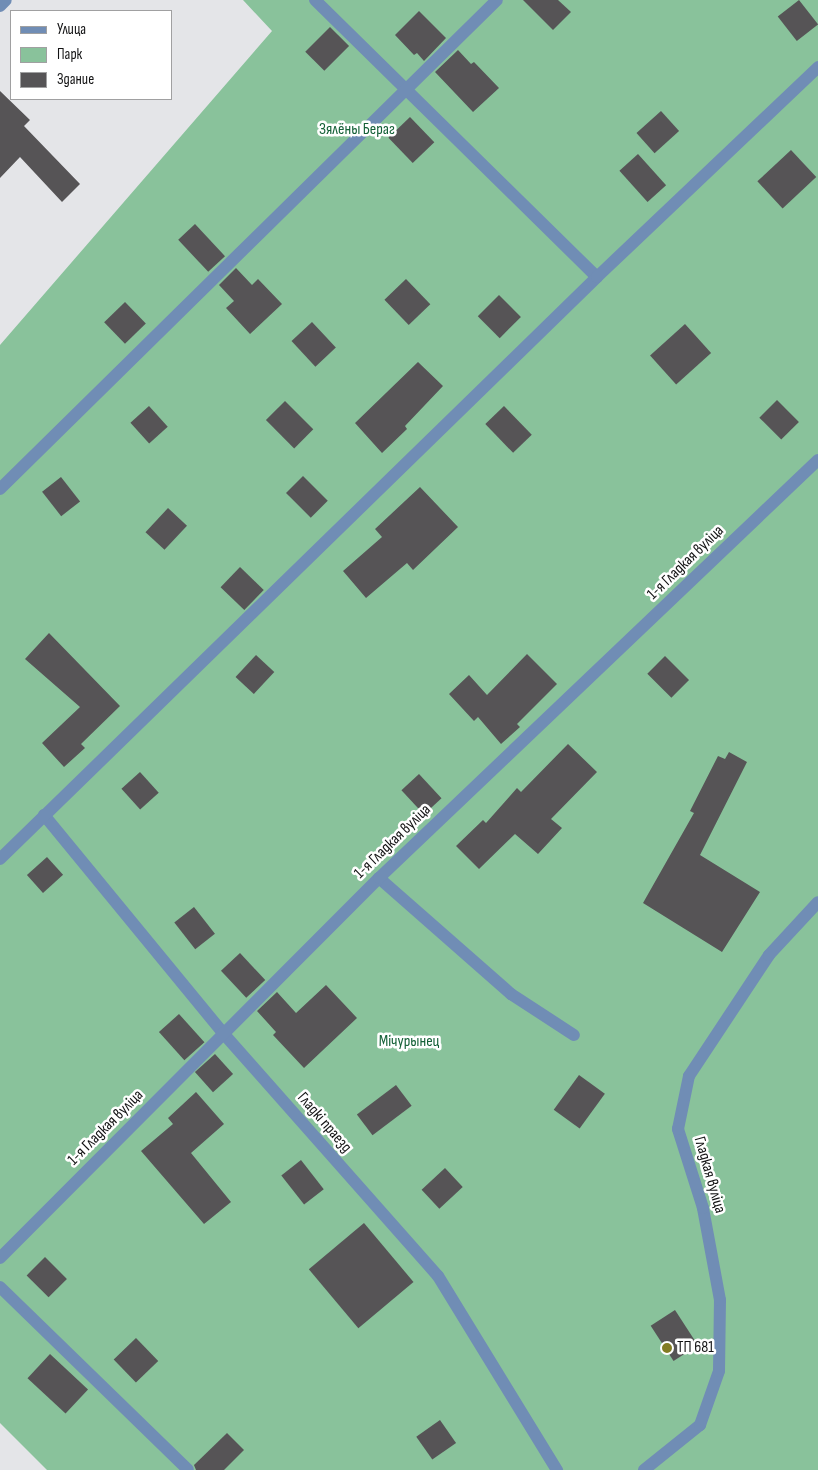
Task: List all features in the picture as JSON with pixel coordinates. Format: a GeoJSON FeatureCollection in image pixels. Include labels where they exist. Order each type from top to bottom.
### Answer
{"type":"FeatureCollection","features":[{"type":"Feature","properties":{"kind":"street"},"geometry":{"type":"LineString","coordinates":[[0,6],[6,0]]}},
{"type":"Feature","properties":{"kind":"street"},"geometry":{"type":"LineString","coordinates":[[315,0],[597,277]]}},
{"type":"Feature","properties":{"kind":"street"},"geometry":{"type":"LineString","coordinates":[[0,489],[497,0]]}},
{"type":"Feature","properties":{"kind":"street"},"geometry":{"type":"LineString","coordinates":[[0,858],[597,277],[818,67]]}},
{"type":"Feature","properties":{"kind":"street","name":"1-я Гладкая вуліца"},"geometry":{"type":"LineString","coordinates":[[0,1258],[379,878],[818,460]]}},
{"type":"Feature","properties":{"kind":"street","name":"Гладкі праезд"},"geometry":{"type":"LineString","coordinates":[[44,815],[223,1033],[438,1276],[557,1470]]}},
{"type":"Feature","properties":{"kind":"street"},"geometry":{"type":"LineString","coordinates":[[379,878],[511,994],[574,1035]]}},
{"type":"Feature","properties":{"kind":"street","name":"Гладкая вуліца"},"geometry":{"type":"LineString","coordinates":[[644,1470],[700,1425],[719,1371],[720,1300],[703,1208],[678,1129],[689,1076],[768,955],[818,902]]}},
{"type":"Feature","properties":{"kind":"street"},"geometry":{"type":"LineString","coordinates":[[0,1287],[188,1470]]}},
{"type":"Feature","properties":{"kind":"green space","name":"Мічурынец"},"geometry":{"type":"Polygon","coordinates":[[[243,0],[818,0],[818,1470],[47,1470],[0,1423],[0,345],[272,31],[243,0]]]}},
{"type":"Feature","properties":{"kind":"building"},"geometry":{"type":"Polygon","coordinates":[[[523,0],[558,0],[571,12],[553,30],[523,0]]]}},
{"type":"Feature","properties":{"kind":"building"},"geometry":{"type":"Polygon","coordinates":[[[799,0],[818,24],[797,41],[778,17],[799,0]]]}},
{"type":"Feature","properties":{"kind":"building"},"geometry":{"type":"Polygon","coordinates":[[[419,11],[446,38],[424,61],[417,53],[414,55],[395,35],[419,11]]]}},
{"type":"Feature","properties":{"kind":"building"},"geometry":{"type":"Polygon","coordinates":[[[330,27],[349,46],[324,71],[305,52],[330,27]]]}},
{"type":"Feature","properties":{"kind":"building"},"geometry":{"type":"Polygon","coordinates":[[[458,50],[471,64],[474,62],[499,88],[473,112],[435,72],[458,50]]]}},
{"type":"Feature","properties":{"kind":"building"},"geometry":{"type":"Polygon","coordinates":[[[0,91],[30,120],[24,126],[80,184],[62,202],[20,157],[0,178],[0,91]]]}},
{"type":"Feature","properties":{"kind":"building"},"geometry":{"type":"Polygon","coordinates":[[[661,111],[679,131],[655,153],[636,133],[661,111]]]}},
{"type":"Feature","properties":{"kind":"building"},"geometry":{"type":"Polygon","coordinates":[[[410,117],[434,142],[413,163],[388,138],[410,117]]]}},
{"type":"Feature","properties":{"kind":"building"},"geometry":{"type":"Polygon","coordinates":[[[791,150],[816,177],[783,208],[757,181],[791,150]]]}},
{"type":"Feature","properties":{"kind":"building"},"geometry":{"type":"Polygon","coordinates":[[[638,154],[666,185],[648,202],[619,171],[638,154]]]}},
{"type":"Feature","properties":{"kind":"building"},"geometry":{"type":"Polygon","coordinates":[[[195,224],[225,256],[208,272],[178,240],[195,224]]]}},
{"type":"Feature","properties":{"kind":"building"},"geometry":{"type":"Polygon","coordinates":[[[236,268],[252,285],[258,279],[282,304],[250,334],[226,308],[234,301],[219,285],[236,268]]]}},
{"type":"Feature","properties":{"kind":"building"},"geometry":{"type":"Polygon","coordinates":[[[406,279],[430,304],[409,325],[384,300],[406,279]]]}},
{"type":"Feature","properties":{"kind":"building"},"geometry":{"type":"Polygon","coordinates":[[[499,295],[521,317],[500,338],[478,316],[499,295]]]}},
{"type":"Feature","properties":{"kind":"building"},"geometry":{"type":"Polygon","coordinates":[[[125,302],[146,324],[125,344],[104,322],[125,302]]]}},
{"type":"Feature","properties":{"kind":"building"},"geometry":{"type":"Polygon","coordinates":[[[312,322],[336,348],[315,367],[292,341],[312,322]]]}},
{"type":"Feature","properties":{"kind":"building"},"geometry":{"type":"Polygon","coordinates":[[[685,324],[711,353],[676,384],[650,355],[685,324]]]}},
{"type":"Feature","properties":{"kind":"building"},"geometry":{"type":"Polygon","coordinates":[[[418,362],[443,386],[405,426],[407,429],[382,453],[355,423],[418,362]]]}},
{"type":"Feature","properties":{"kind":"building"},"geometry":{"type":"Polygon","coordinates":[[[777,400],[799,422],[781,440],[759,418],[777,400]]]}},
{"type":"Feature","properties":{"kind":"building"},"geometry":{"type":"Polygon","coordinates":[[[285,401],[313,429],[294,448],[266,420],[285,401]]]}},
{"type":"Feature","properties":{"kind":"building"},"geometry":{"type":"Polygon","coordinates":[[[149,406],[168,427],[149,444],[130,423],[149,406]]]}},
{"type":"Feature","properties":{"kind":"building"},"geometry":{"type":"Polygon","coordinates":[[[504,406],[532,435],[513,453],[485,424],[504,406]]]}},
{"type":"Feature","properties":{"kind":"building"},"geometry":{"type":"Polygon","coordinates":[[[303,476],[328,501],[311,518],[286,493],[303,476]]]}},
{"type":"Feature","properties":{"kind":"building"},"geometry":{"type":"Polygon","coordinates":[[[61,477],[80,501],[61,516],[42,492],[61,477]]]}},
{"type":"Feature","properties":{"kind":"building"},"geometry":{"type":"Polygon","coordinates":[[[420,487],[458,527],[413,570],[407,563],[366,598],[343,571],[382,537],[375,529],[420,487]]]}},
{"type":"Feature","properties":{"kind":"building"},"geometry":{"type":"Polygon","coordinates":[[[168,508],[187,526],[165,550],[145,532],[168,508]]]}},
{"type":"Feature","properties":{"kind":"building"},"geometry":{"type":"Polygon","coordinates":[[[240,567],[264,590],[244,610],[221,587],[240,567]]]}},
{"type":"Feature","properties":{"kind":"building"},"geometry":{"type":"Polygon","coordinates":[[[49,633],[120,706],[81,744],[85,748],[64,767],[42,743],[80,707],[25,659],[49,633]]]}},
{"type":"Feature","properties":{"kind":"building"},"geometry":{"type":"Polygon","coordinates":[[[527,654],[557,684],[517,724],[520,727],[501,744],[478,717],[474,721],[449,694],[469,675],[487,695],[527,654]]]}},
{"type":"Feature","properties":{"kind":"building"},"geometry":{"type":"Polygon","coordinates":[[[256,655],[274,672],[254,694],[236,677],[256,655]]]}},
{"type":"Feature","properties":{"kind":"building"},"geometry":{"type":"Polygon","coordinates":[[[665,656],[689,680],[671,698],[647,674],[665,656]]]}},
{"type":"Feature","properties":{"kind":"building"},"geometry":{"type":"Polygon","coordinates":[[[568,744],[597,772],[551,819],[562,828],[538,854],[515,834],[479,869],[456,846],[483,820],[486,823],[517,788],[521,792],[568,744]]]}},
{"type":"Feature","properties":{"kind":"building"},"geometry":{"type":"Polygon","coordinates":[[[729,752],[747,762],[700,855],[760,892],[722,952],[643,903],[694,813],[690,811],[718,756],[725,759],[729,752]]]}},
{"type":"Feature","properties":{"kind":"building"},"geometry":{"type":"Polygon","coordinates":[[[140,772],[159,793],[140,810],[121,789],[140,772]]]}},
{"type":"Feature","properties":{"kind":"building"},"geometry":{"type":"Polygon","coordinates":[[[419,774],[442,798],[424,815],[401,790],[419,774]]]}},
{"type":"Feature","properties":{"kind":"building"},"geometry":{"type":"Polygon","coordinates":[[[47,857],[63,875],[43,893],[27,875],[47,857]]]}},
{"type":"Feature","properties":{"kind":"building"},"geometry":{"type":"Polygon","coordinates":[[[194,907],[215,934],[195,949],[174,922],[194,907]]]}},
{"type":"Feature","properties":{"kind":"building"},"geometry":{"type":"Polygon","coordinates":[[[240,953],[265,980],[246,998],[221,971],[240,953]]]}},
{"type":"Feature","properties":{"kind":"building"},"geometry":{"type":"Polygon","coordinates":[[[326,985],[357,1018],[304,1068],[273,1035],[276,1032],[257,1011],[277,992],[296,1013],[326,985]]]}},
{"type":"Feature","properties":{"kind":"building"},"geometry":{"type":"Polygon","coordinates":[[[179,1014],[204,1042],[184,1060],[159,1032],[179,1014]]]}},
{"type":"Feature","properties":{"kind":"building"},"geometry":{"type":"Polygon","coordinates":[[[215,1054],[233,1074],[213,1092],[195,1072],[215,1054]]]}},
{"type":"Feature","properties":{"kind":"building"},"geometry":{"type":"Polygon","coordinates":[[[579,1075],[605,1094],[580,1129],[554,1110],[579,1075]]]}},
{"type":"Feature","properties":{"kind":"building"},"geometry":{"type":"Polygon","coordinates":[[[396,1085],[412,1106],[373,1135],[357,1114],[396,1085]]]}},
{"type":"Feature","properties":{"kind":"building"},"geometry":{"type":"Polygon","coordinates":[[[196,1092],[224,1124],[191,1153],[231,1202],[204,1224],[141,1151],[173,1124],[168,1118],[196,1092]]]}},
{"type":"Feature","properties":{"kind":"building"},"geometry":{"type":"Polygon","coordinates":[[[301,1160],[324,1189],[304,1205],[281,1175],[301,1160]]]}},
{"type":"Feature","properties":{"kind":"building"},"geometry":{"type":"Polygon","coordinates":[[[445,1168],[463,1187],[439,1209],[422,1190],[445,1168]]]}},
{"type":"Feature","properties":{"kind":"building"},"geometry":{"type":"Polygon","coordinates":[[[364,1223],[413,1282],[358,1328],[309,1269],[364,1223]]]}},
{"type":"Feature","properties":{"kind":"building"},"geometry":{"type":"Polygon","coordinates":[[[45,1257],[67,1279],[49,1297],[27,1275],[45,1257]]]}},
{"type":"Feature","properties":{"kind":"building"},"geometry":{"type":"Polygon","coordinates":[[[675,1310],[698,1345],[674,1361],[651,1326],[675,1310]]]}},
{"type":"Feature","properties":{"kind":"building"},"geometry":{"type":"Polygon","coordinates":[[[136,1338],[158,1361],[136,1383],[114,1360],[136,1338]]]}},
{"type":"Feature","properties":{"kind":"building"},"geometry":{"type":"Polygon","coordinates":[[[50,1354],[88,1389],[66,1414],[27,1378],[50,1354]]]}},
{"type":"Feature","properties":{"kind":"building"},"geometry":{"type":"Polygon","coordinates":[[[440,1420],[456,1443],[432,1460],[416,1437],[440,1420]]]}},
{"type":"Feature","properties":{"kind":"building"},"geometry":{"type":"Polygon","coordinates":[[[227,1433],[244,1450],[224,1470],[196,1470],[194,1465],[227,1433]]]}},
{"type":"Feature","properties":{"kind":"place","name":"ТП 681"},"geometry":{"type":"Point","coordinates":[667,1348]}},
{"type":"Feature","properties":{"kind":"park label","name":"Зялёны Бераг"},"geometry":{"type":"Point","coordinates":[357,130]}}]}
